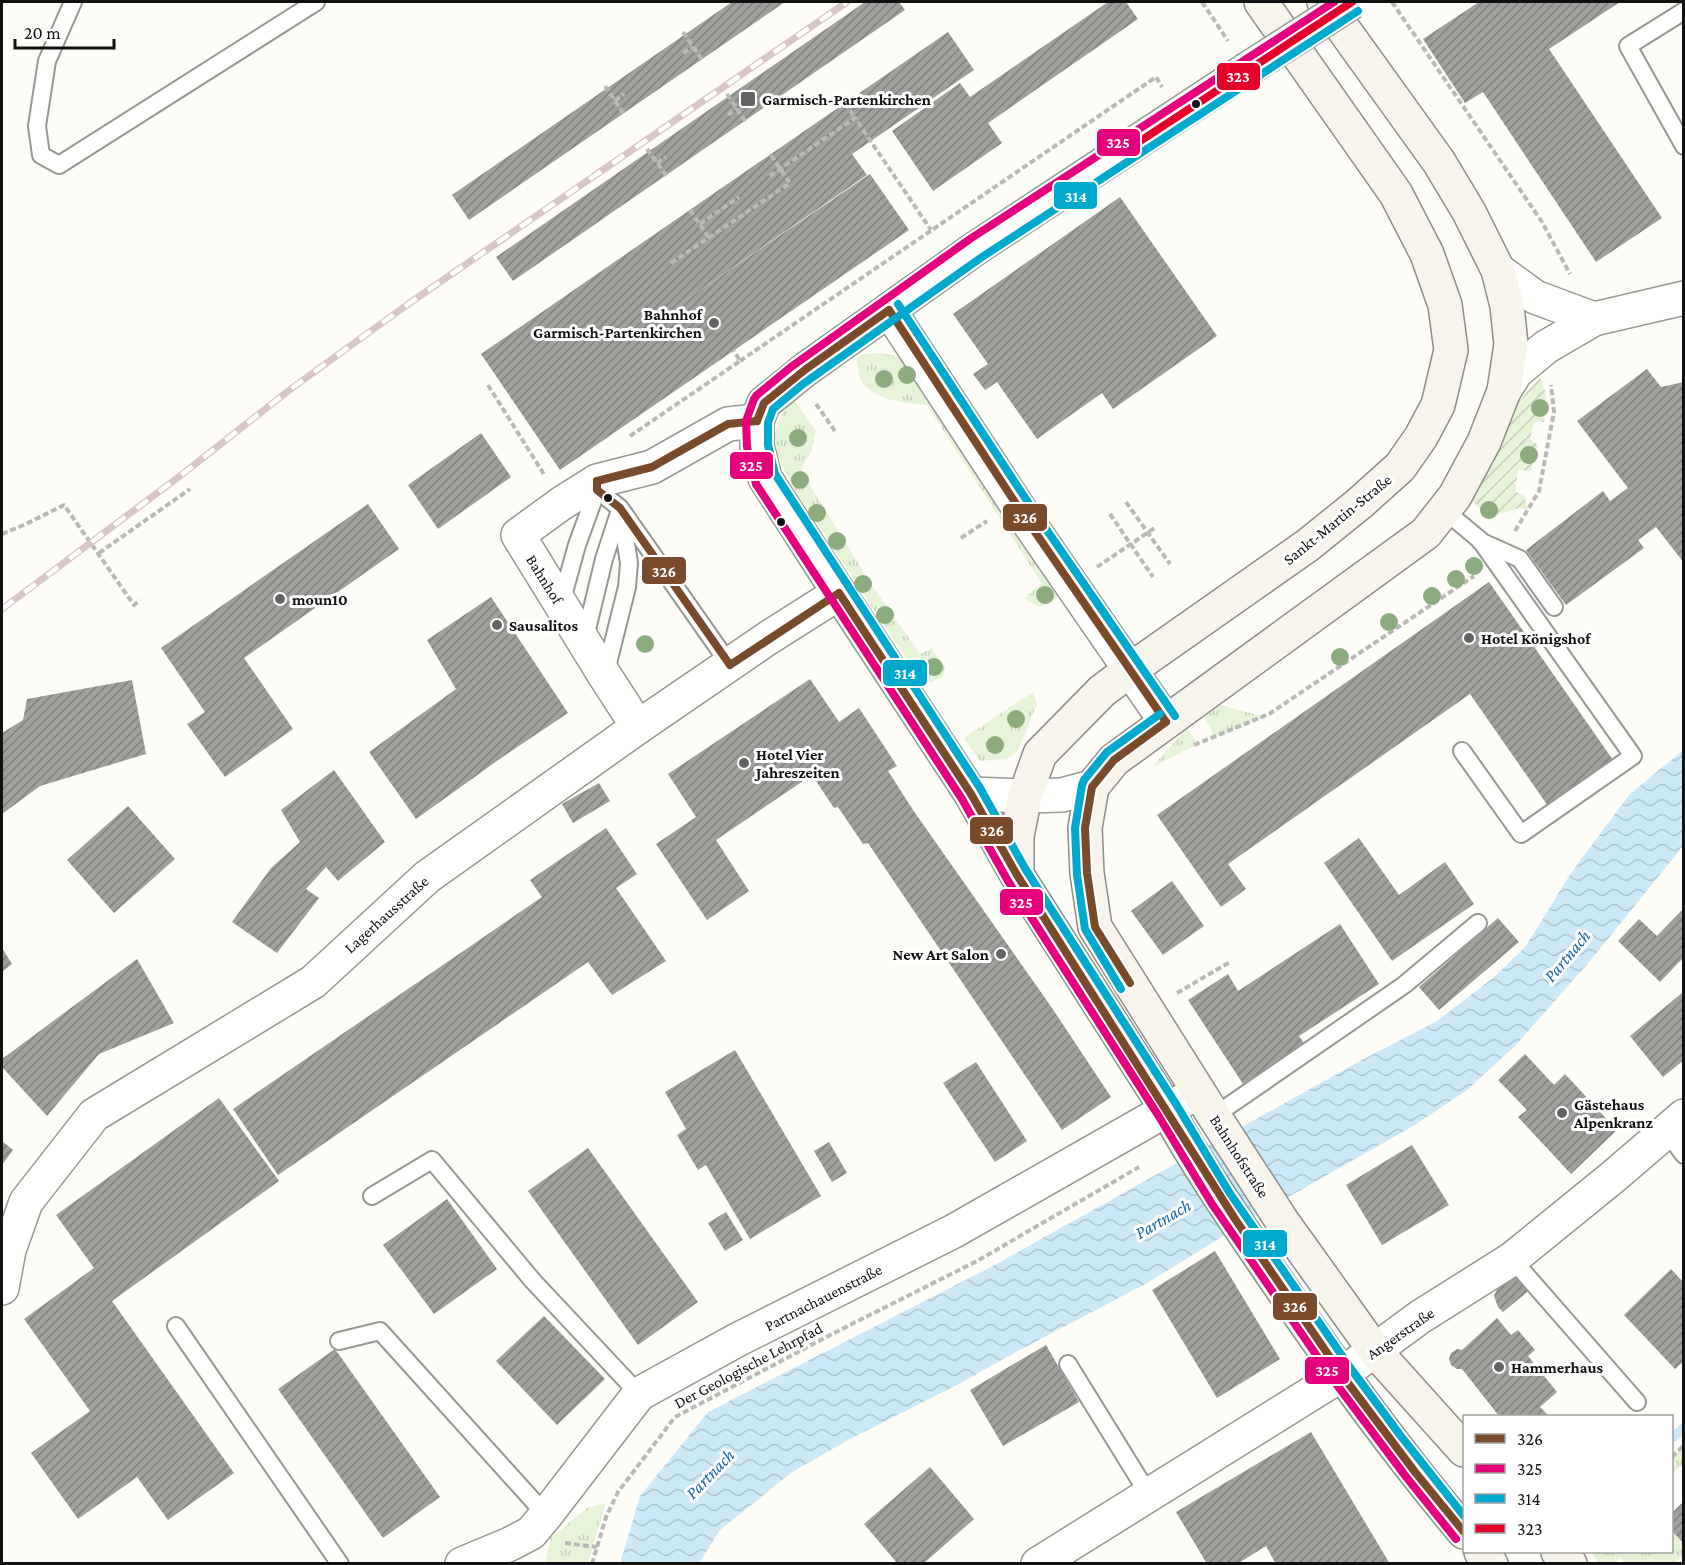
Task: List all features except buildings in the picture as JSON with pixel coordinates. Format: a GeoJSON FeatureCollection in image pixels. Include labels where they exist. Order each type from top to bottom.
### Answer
{"type":"FeatureCollection","features":[{"type":"Feature","properties":{"kind":"main road","name":"Sankt-Martin-Straße"},"geometry":{"type":"LineString","coordinates":[[1017,875],[1017,836],[1025,796],[1040,754],[1102,691],[1308,545],[1360,503],[1400,467],[1438,405],[1451,350],[1445,305],[1427,254],[1401,204],[1262,2]]}},
{"type":"Feature","properties":{"kind":"main road"},"geometry":{"type":"LineString","coordinates":[[1092,787],[1114,760],[1426,533],[1455,496],[1484,442],[1504,391],[1511,344],[1507,306],[1498,270],[1469,212],[1439,162],[1324,2]]}},
{"type":"Feature","properties":{"kind":"main road","name":"Bahnhofstraße"},"geometry":{"type":"LineString","coordinates":[[1092,787],[1085,828],[1087,873],[1095,927],[1282,1221],[1375,1351],[1463,1449]]}},
{"type":"Feature","properties":{"kind":"main road"},"geometry":{"type":"LineString","coordinates":[[1017,875],[1247,1237],[1341,1375],[1420,1480],[1463,1531]]}},
{"type":"Feature","properties":{"kind":"street"},"geometry":{"type":"LineString","coordinates":[[1017,875],[971,794],[765,477],[758,446],[758,421],[764,403],[806,369],[976,248],[1352,2]]}},
{"type":"Feature","properties":{"kind":"street"},"geometry":{"type":"LineString","coordinates":[[1498,270],[1535,297],[1594,319]]}},
{"type":"Feature","properties":{"kind":"street"},"geometry":{"type":"LineString","coordinates":[[1504,391],[1516,372],[1546,347],[1594,319],[1683,298]]}},
{"type":"Feature","properties":{"kind":"street"},"geometry":{"type":"LineString","coordinates":[[889,310],[1024,516],[1166,722]]}},
{"type":"Feature","properties":{"kind":"street"},"geometry":{"type":"LineString","coordinates":[[606,482],[652,467],[728,424],[758,421]]}},
{"type":"Feature","properties":{"kind":"street","name":"Bahnhof"},"geometry":{"type":"LineString","coordinates":[[606,482],[562,503],[518,536],[638,726]]}},
{"type":"Feature","properties":{"kind":"street","name":"Lagerhausstraße"},"geometry":{"type":"LineString","coordinates":[[2,1288],[9,1250],[26,1202],[94,1116],[313,982],[427,877],[638,726],[839,593]]}},
{"type":"Feature","properties":{"kind":"street"},"geometry":{"type":"LineString","coordinates":[[971,794],[1062,795],[1092,787]]}},
{"type":"Feature","properties":{"kind":"street","name":"Partnachauenstraße"},"geometry":{"type":"LineString","coordinates":[[462,1563],[513,1554],[639,1394],[737,1340],[954,1231],[1167,1110],[1211,1112]]}},
{"type":"Feature","properties":{"kind":"street","name":"Angerstraße"},"geometry":{"type":"LineString","coordinates":[[1038,1563],[1341,1375],[1420,1317],[1512,1259],[1613,1177],[1678,1134]]}},
{"type":"Feature","properties":{"kind":"lane"},"geometry":{"type":"LineString","coordinates":[[73,2],[47,61],[37,126],[40,155],[59,165],[316,2]]}},
{"type":"Feature","properties":{"kind":"lane"},"geometry":{"type":"LineString","coordinates":[[1683,11],[1628,46],[1683,146]]}},
{"type":"Feature","properties":{"kind":"lane"},"geometry":{"type":"LineString","coordinates":[[606,482],[620,508],[730,665]]}},
{"type":"Feature","properties":{"kind":"lane"},"geometry":{"type":"LineString","coordinates":[[561,604],[577,544],[606,482]]}},
{"type":"Feature","properties":{"kind":"lane"},"geometry":{"type":"LineString","coordinates":[[584,643],[604,559],[620,508]]}},
{"type":"Feature","properties":{"kind":"lane"},"geometry":{"type":"LineString","coordinates":[[605,676],[627,587],[629,563],[620,508]]}},
{"type":"Feature","properties":{"kind":"lane"},"geometry":{"type":"LineString","coordinates":[[1444,510],[1480,540],[1520,559],[1554,607]]}},
{"type":"Feature","properties":{"kind":"lane"},"geometry":{"type":"LineString","coordinates":[[1462,751],[1521,834],[1633,756],[1480,540]]}},
{"type":"Feature","properties":{"kind":"lane"},"geometry":{"type":"LineString","coordinates":[[1211,1112],[1404,985],[1478,923]]}},
{"type":"Feature","properties":{"kind":"lane"},"geometry":{"type":"LineString","coordinates":[[372,1196],[432,1160],[533,1281],[639,1394]]}},
{"type":"Feature","properties":{"kind":"lane"},"geometry":{"type":"LineString","coordinates":[[1512,1259],[1637,1402]]}},
{"type":"Feature","properties":{"kind":"lane"},"geometry":{"type":"LineString","coordinates":[[176,1326],[340,1563]]}},
{"type":"Feature","properties":{"kind":"lane"},"geometry":{"type":"LineString","coordinates":[[339,1341],[380,1331],[546,1515]]}},
{"type":"Feature","properties":{"kind":"lane"},"geometry":{"type":"LineString","coordinates":[[1068,1364],[1149,1495]]}},
{"type":"Feature","properties":{"kind":"path"},"geometry":{"type":"LineString","coordinates":[[1203,2],[1246,70]]}},
{"type":"Feature","properties":{"kind":"path"},"geometry":{"type":"LineString","coordinates":[[1392,2],[1542,222],[1594,319]]}},
{"type":"Feature","properties":{"kind":"path"},"geometry":{"type":"LineString","coordinates":[[683,32],[703,61]]}},
{"type":"Feature","properties":{"kind":"path"},"geometry":{"type":"LineString","coordinates":[[683,53],[693,47]]}},
{"type":"Feature","properties":{"kind":"path"},"geometry":{"type":"LineString","coordinates":[[604,86],[625,116]]}},
{"type":"Feature","properties":{"kind":"path"},"geometry":{"type":"LineString","coordinates":[[615,101],[624,94]]}},
{"type":"Feature","properties":{"kind":"path"},"geometry":{"type":"LineString","coordinates":[[727,94],[747,124]]}},
{"type":"Feature","properties":{"kind":"path"},"geometry":{"type":"LineString","coordinates":[[845,103],[931,230]]}},
{"type":"Feature","properties":{"kind":"path"},"geometry":{"type":"LineString","coordinates":[[728,115],[737,108]]}},
{"type":"Feature","properties":{"kind":"path"},"geometry":{"type":"LineString","coordinates":[[625,440],[1100,114]]}},
{"type":"Feature","properties":{"kind":"path"},"geometry":{"type":"LineString","coordinates":[[770,176],[855,118]]}},
{"type":"Feature","properties":{"kind":"path"},"geometry":{"type":"LineString","coordinates":[[648,148],[668,178]]}},
{"type":"Feature","properties":{"kind":"path"},"geometry":{"type":"LineString","coordinates":[[671,263],[790,183],[771,155]]}},
{"type":"Feature","properties":{"kind":"path"},"geometry":{"type":"LineString","coordinates":[[657,163],[666,157]]}},
{"type":"Feature","properties":{"kind":"path"},"geometry":{"type":"LineString","coordinates":[[700,224],[739,197]]}},
{"type":"Feature","properties":{"kind":"path"},"geometry":{"type":"LineString","coordinates":[[690,210],[709,238]]}},
{"type":"Feature","properties":{"kind":"path"},"geometry":{"type":"LineString","coordinates":[[734,351],[740,360]]}},
{"type":"Feature","properties":{"kind":"path"},"geometry":{"type":"LineString","coordinates":[[488,385],[547,479]]}},
{"type":"Feature","properties":{"kind":"path"},"geometry":{"type":"LineString","coordinates":[[99,554],[190,489]]}},
{"type":"Feature","properties":{"kind":"path"},"geometry":{"type":"LineString","coordinates":[[1126,502],[1170,564]]}},
{"type":"Feature","properties":{"kind":"path"},"geometry":{"type":"LineString","coordinates":[[2,534],[26,525],[64,505],[134,605],[141,600]]}},
{"type":"Feature","properties":{"kind":"path"},"geometry":{"type":"LineString","coordinates":[[1110,514],[1153,578]]}},
{"type":"Feature","properties":{"kind":"path"},"geometry":{"type":"LineString","coordinates":[[1071,584],[1156,527]]}},
{"type":"Feature","properties":{"kind":"path"},"geometry":{"type":"LineString","coordinates":[[1188,986],[1230,962]]}},
{"type":"Feature","properties":{"kind":"path","name":"Der Geologische Lehrpfad"},"geometry":{"type":"LineString","coordinates":[[592,1563],[606,1518],[618,1492],[675,1417],[887,1306]]}},
{"type":"Feature","properties":{"kind":"green space"},"geometry":{"type":"Polygon","coordinates":[[[880,353],[903,357],[1061,592],[1052,603],[1038,607],[1024,598],[1042,584],[927,405],[883,397],[867,388],[862,382],[856,359],[863,354],[880,353]]]}},
{"type":"Feature","properties":{"kind":"green space"},"geometry":{"type":"Polygon","coordinates":[[[1540,377],[1546,394],[1544,422],[1534,422],[1530,439],[1538,445],[1531,471],[1518,470],[1515,492],[1524,495],[1528,510],[1519,508],[1487,518],[1471,499],[1493,464],[1516,405],[1540,377]]]}},
{"type":"Feature","properties":{"kind":"green space"},"geometry":{"type":"Polygon","coordinates":[[[793,398],[816,431],[811,453],[801,468],[806,479],[873,587],[920,654],[932,648],[945,668],[943,676],[932,682],[922,681],[802,501],[782,465],[775,444],[775,432],[783,413],[793,398]]]}},
{"type":"Feature","properties":{"kind":"green space"},"geometry":{"type":"Polygon","coordinates":[[[1033,692],[1037,704],[1018,751],[1006,759],[980,761],[964,738],[1033,692]]]}},
{"type":"Feature","properties":{"kind":"green space"},"geometry":{"type":"Polygon","coordinates":[[[1221,705],[1264,717],[1215,737],[1204,717],[1221,705]]]}},
{"type":"Feature","properties":{"kind":"green space"},"geometry":{"type":"Polygon","coordinates":[[[1187,728],[1198,744],[1151,768],[1187,728]]]}},
{"type":"Feature","properties":{"kind":"green space"},"geometry":{"type":"Polygon","coordinates":[[[1683,1446],[1683,1464],[1673,1474],[1675,1462],[1673,1456],[1683,1446]]]}},
{"type":"Feature","properties":{"kind":"green space"},"geometry":{"type":"Polygon","coordinates":[[[606,1503],[588,1563],[545,1563],[551,1538],[587,1508],[606,1503]]]}},
{"type":"Feature","properties":{"kind":"green space"},"geometry":{"type":"Polygon","coordinates":[[[1673,1532],[1683,1544],[1683,1556],[1675,1563],[1626,1563],[1621,1558],[1615,1563],[1599,1563],[1592,1553],[1673,1553],[1673,1532]]]}},
{"type":"Feature","properties":{"kind":"water","name":"Partnach"},"geometry":{"type":"Polygon","coordinates":[[[1683,750],[1683,846],[1590,961],[1515,1046],[1467,1090],[1415,1125],[1262,1212],[1149,1282],[959,1384],[848,1440],[791,1473],[720,1530],[699,1563],[620,1564],[640,1496],[708,1412],[989,1268],[1360,1061],[1437,1021],[1493,978],[1526,946],[1571,873],[1629,795],[1683,750]]]}},
{"type":"Feature","properties":{"kind":"waterway"},"geometry":{"type":"LineString","coordinates":[[1673,1437],[1684,1428]]}},
{"type":"Feature","properties":{"kind":"railway"},"geometry":{"type":"LineString","coordinates":[[2,609],[180,476],[292,388],[411,302],[847,2]]}},
{"type":"Feature","properties":{"kind":"transit line","name":"325"},"geometry":{"type":"LineString","coordinates":[[1334,2],[970,239],[791,367],[754,399],[746,421],[747,447],[756,484],[962,799],[1008,881],[1158,1115],[1212,1204],[1337,1385],[1456,1539]]}},
{"type":"Feature","properties":{"kind":"transit line","name":"323"},"geometry":{"type":"LineString","coordinates":[[1125,151],[1352,2]]}},
{"type":"Feature","properties":{"kind":"transit line","name":"314"},"geometry":{"type":"LineString","coordinates":[[1358,11],[982,257],[803,384],[773,409],[768,423],[768,445],[775,474],[980,788],[1026,870],[1176,1104],[1229,1192],[1354,1373],[1463,1515]]}},
{"type":"Feature","properties":{"kind":"transit line","name":"314"},"geometry":{"type":"LineString","coordinates":[[898,304],[1033,510],[1175,716]]}},
{"type":"Feature","properties":{"kind":"transit line","name":"326"},"geometry":{"type":"LineString","coordinates":[[889,310],[1024,516],[1166,722]]}},
{"type":"Feature","properties":{"kind":"transit line","name":"326"},"geometry":{"type":"LineString","coordinates":[[757,421],[764,403],[806,369],[889,310]]}},
{"type":"Feature","properties":{"kind":"transit line","name":"326"},"geometry":{"type":"LineString","coordinates":[[597,481],[652,467],[728,424],[757,421]]}},
{"type":"Feature","properties":{"kind":"transit line","name":"326"},"geometry":{"type":"LineString","coordinates":[[597,481],[597,490],[620,508],[730,665]]}},
{"type":"Feature","properties":{"kind":"transit line","name":"326"},"geometry":{"type":"LineString","coordinates":[[839,593],[971,794],[1017,875],[1235,1219],[1345,1379],[1415,1472],[1463,1531]]}},
{"type":"Feature","properties":{"kind":"transit line","name":"326"},"geometry":{"type":"LineString","coordinates":[[730,665],[839,593]]}},
{"type":"Feature","properties":{"kind":"transit line","name":"314"},"geometry":{"type":"LineString","coordinates":[[1121,989],[1085,929],[1077,875],[1075,828],[1084,780],[1107,752],[1160,714]]}},
{"type":"Feature","properties":{"kind":"transit line","name":"326"},"geometry":{"type":"LineString","coordinates":[[1130,983],[1095,927],[1087,873],[1085,828],[1092,787],[1114,760],[1166,722]]}},
{"type":"Feature","properties":{"kind":"place","name":"Garmisch-Partenkirchen"},"geometry":{"type":"Point","coordinates":[748,99]}},
{"type":"Feature","properties":{"kind":"place","name":"Bahnhof Garmisch-Partenkirchen"},"geometry":{"type":"Point","coordinates":[714,323]}},
{"type":"Feature","properties":{"kind":"place","name":"moun10"},"geometry":{"type":"Point","coordinates":[280,599]}},
{"type":"Feature","properties":{"kind":"place","name":"Sausalitos"},"geometry":{"type":"Point","coordinates":[497,625]}},
{"type":"Feature","properties":{"kind":"place","name":"Hotel Königshof"},"geometry":{"type":"Point","coordinates":[1469,638]}},
{"type":"Feature","properties":{"kind":"place","name":"Hotel Vier Jahreszeiten"},"geometry":{"type":"Point","coordinates":[744,763]}},
{"type":"Feature","properties":{"kind":"place","name":"New Art Salon"},"geometry":{"type":"Point","coordinates":[1001,954]}},
{"type":"Feature","properties":{"kind":"place","name":"Gästehaus Alpenkranz"},"geometry":{"type":"Point","coordinates":[1562,1113]}},
{"type":"Feature","properties":{"kind":"place","name":"Hammerhaus"},"geometry":{"type":"Point","coordinates":[1499,1367]}}]}
